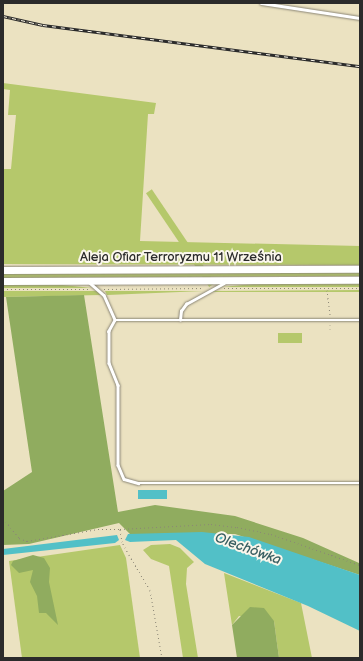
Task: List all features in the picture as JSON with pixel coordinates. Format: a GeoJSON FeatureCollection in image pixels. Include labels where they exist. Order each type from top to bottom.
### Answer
{"type":"FeatureCollection","features":[{"type":"Feature","properties":{"kind":"street","name":"Aleja Ofiar Terroryzmu 11 Września"},"geometry":{"type":"LineString","coordinates":[[3,270],[360,269]]}},
{"type":"Feature","properties":{"kind":"street","name":"Aleja Ofiar Terroryzmu 11 Września"},"geometry":{"type":"LineString","coordinates":[[3,281],[360,280]]}},
{"type":"Feature","properties":{"kind":"lane"},"geometry":{"type":"LineString","coordinates":[[261,3],[360,18]]}},
{"type":"Feature","properties":{"kind":"lane"},"geometry":{"type":"LineString","coordinates":[[84,280],[99,289],[115,320]]}},
{"type":"Feature","properties":{"kind":"lane"},"geometry":{"type":"LineString","coordinates":[[180,320],[183,307],[213,288],[234,280]]}},
{"type":"Feature","properties":{"kind":"lane"},"geometry":{"type":"LineString","coordinates":[[115,320],[360,320]]}},
{"type":"Feature","properties":{"kind":"lane"},"geometry":{"type":"LineString","coordinates":[[115,320],[109,332],[109,363],[118,385],[118,466],[124,479],[138,483],[360,483]]}},
{"type":"Feature","properties":{"kind":"path"},"geometry":{"type":"LineString","coordinates":[[3,289],[360,288]]}},
{"type":"Feature","properties":{"kind":"path"},"geometry":{"type":"LineString","coordinates":[[327,290],[327,296],[330,299],[330,329]]}},
{"type":"Feature","properties":{"kind":"path"},"geometry":{"type":"LineString","coordinates":[[3,518],[18,538],[27,541],[98,529],[211,524],[237,527],[271,534],[360,564]]}},
{"type":"Feature","properties":{"kind":"path"},"geometry":{"type":"LineString","coordinates":[[120,529],[122,542],[150,590],[162,658]]}},
{"type":"Feature","properties":{"kind":"green space"},"geometry":{"type":"Polygon","coordinates":[[[3,83],[156,103],[154,114],[148,114],[140,241],[360,246],[360,265],[3,264],[3,169],[11,169],[16,115],[8,115],[10,90],[3,89],[3,83]]]}},
{"type":"Feature","properties":{"kind":"green space"},"geometry":{"type":"Polygon","coordinates":[[[152,189],[215,283],[209,287],[146,193],[152,189]]]}},
{"type":"Feature","properties":{"kind":"green space"},"geometry":{"type":"Polygon","coordinates":[[[360,272],[360,276],[3,278],[3,273],[360,272]]]}},
{"type":"Feature","properties":{"kind":"green space"},"geometry":{"type":"Polygon","coordinates":[[[265,283],[360,283],[360,287],[222,287],[265,283]]]}},
{"type":"Feature","properties":{"kind":"green space"},"geometry":{"type":"Polygon","coordinates":[[[53,284],[92,288],[3,288],[3,285],[53,284]]]}},
{"type":"Feature","properties":{"kind":"green space"},"geometry":{"type":"Polygon","coordinates":[[[360,290],[360,292],[212,292],[215,291],[360,290]]]}},
{"type":"Feature","properties":{"kind":"green space"},"geometry":{"type":"Polygon","coordinates":[[[3,291],[98,291],[101,295],[3,297],[3,291]]]}},
{"type":"Feature","properties":{"kind":"green space"},"geometry":{"type":"Polygon","coordinates":[[[105,291],[204,291],[107,295],[105,291]]]}},
{"type":"Feature","properties":{"kind":"green space"},"geometry":{"type":"Polygon","coordinates":[[[84,295],[118,512],[155,505],[235,516],[303,538],[359,563],[360,575],[235,534],[130,534],[119,523],[29,544],[3,545],[3,491],[32,472],[6,297],[84,295]]]}},
{"type":"Feature","properties":{"kind":"green space"},"geometry":{"type":"Polygon","coordinates":[[[278,333],[302,333],[302,343],[278,343],[278,333]]]}},
{"type":"Feature","properties":{"kind":"green space"},"geometry":{"type":"Polygon","coordinates":[[[170,544],[180,548],[194,562],[187,568],[186,584],[198,658],[183,658],[169,566],[151,559],[143,550],[151,545],[170,544]]]}},
{"type":"Feature","properties":{"kind":"green space"},"geometry":{"type":"Polygon","coordinates":[[[120,545],[126,558],[140,658],[22,658],[9,561],[120,545]]]}},
{"type":"Feature","properties":{"kind":"green space"},"geometry":{"type":"Polygon","coordinates":[[[33,555],[44,558],[50,568],[49,582],[58,625],[46,613],[39,613],[37,596],[30,582],[33,570],[19,573],[11,565],[13,561],[33,555]]]}},
{"type":"Feature","properties":{"kind":"green space"},"geometry":{"type":"Polygon","coordinates":[[[224,573],[301,603],[312,658],[279,658],[274,621],[239,616],[232,625],[224,573]]]}},
{"type":"Feature","properties":{"kind":"green space"},"geometry":{"type":"Polygon","coordinates":[[[250,607],[264,608],[274,621],[279,658],[237,658],[232,625],[250,607]]]}},
{"type":"Feature","properties":{"kind":"water"},"geometry":{"type":"Polygon","coordinates":[[[138,490],[167,490],[167,499],[138,499],[138,490]]]}},
{"type":"Feature","properties":{"kind":"water","name":"Olechówka"},"geometry":{"type":"Polygon","coordinates":[[[202,532],[249,537],[360,575],[360,631],[308,606],[205,564],[176,540],[130,542],[125,540],[128,534],[202,532]]]}},
{"type":"Feature","properties":{"kind":"water"},"geometry":{"type":"Polygon","coordinates":[[[117,535],[119,540],[115,543],[3,555],[3,549],[117,535]]]}},
{"type":"Feature","properties":{"kind":"railway"},"geometry":{"type":"LineString","coordinates":[[3,16],[43,25],[360,66]]}}]}
